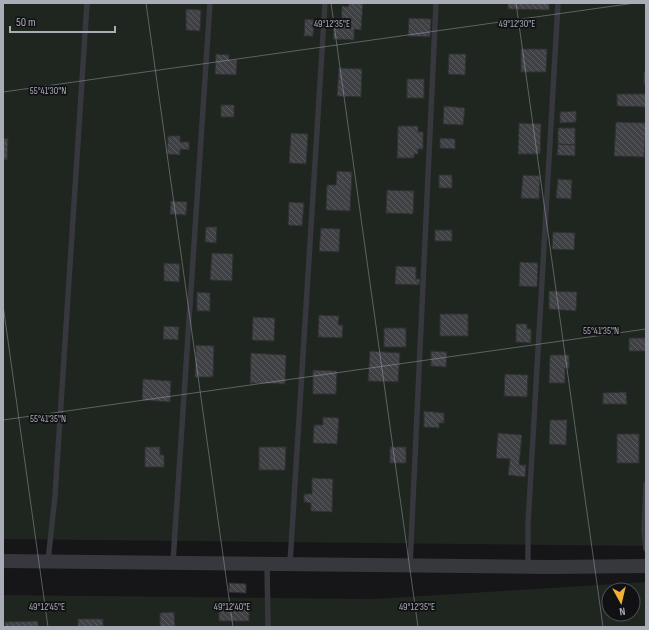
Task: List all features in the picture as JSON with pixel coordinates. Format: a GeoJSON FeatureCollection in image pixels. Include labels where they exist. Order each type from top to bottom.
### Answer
{"type":"FeatureCollection","features":[{"type":"Feature","properties":{"kind":"street"},"geometry":{"type":"LineString","coordinates":[[3,561],[290,563],[528,567],[646,566]]}},
{"type":"Feature","properties":{"kind":"lane"},"geometry":{"type":"LineString","coordinates":[[48,562],[56,496],[87,3]]}},
{"type":"Feature","properties":{"kind":"lane"},"geometry":{"type":"LineString","coordinates":[[173,562],[210,3]]}},
{"type":"Feature","properties":{"kind":"lane"},"geometry":{"type":"LineString","coordinates":[[290,563],[325,3]]}},
{"type":"Feature","properties":{"kind":"lane"},"geometry":{"type":"LineString","coordinates":[[410,565],[436,3]]}},
{"type":"Feature","properties":{"kind":"lane"},"geometry":{"type":"LineString","coordinates":[[528,567],[529,516],[558,3]]}},
{"type":"Feature","properties":{"kind":"lane"},"geometry":{"type":"LineString","coordinates":[[646,484],[644,530],[646,549]]}},
{"type":"Feature","properties":{"kind":"lane"},"geometry":{"type":"LineString","coordinates":[[266,563],[268,627]]}},
{"type":"Feature","properties":{"kind":"shaded area"},"geometry":{"type":"Polygon","coordinates":[[[3,3],[646,3],[646,546],[3,539],[3,3]]]}},
{"type":"Feature","properties":{"kind":"shaded area"},"geometry":{"type":"Polygon","coordinates":[[[641,582],[646,582],[646,627],[3,627],[3,595],[374,599],[601,585],[601,622],[641,622],[641,582]]]}},
{"type":"Feature","properties":{"kind":"building"},"geometry":{"type":"Polygon","coordinates":[[[349,3],[363,3],[361,30],[354,29],[354,40],[333,39],[334,25],[341,25],[342,6],[348,7],[349,3]]]}},
{"type":"Feature","properties":{"kind":"building"},"geometry":{"type":"Polygon","coordinates":[[[508,3],[549,3],[549,10],[508,9],[508,3]]]}},
{"type":"Feature","properties":{"kind":"building"},"geometry":{"type":"Polygon","coordinates":[[[186,9],[201,10],[200,31],[186,30],[186,9]]]}},
{"type":"Feature","properties":{"kind":"building"},"geometry":{"type":"Polygon","coordinates":[[[409,18],[431,19],[430,37],[408,36],[409,18]]]}},
{"type":"Feature","properties":{"kind":"building"},"geometry":{"type":"Polygon","coordinates":[[[305,19],[314,20],[313,36],[304,36],[305,19]]]}},
{"type":"Feature","properties":{"kind":"building"},"geometry":{"type":"Polygon","coordinates":[[[521,49],[547,49],[546,72],[521,72],[521,49]]]}},
{"type":"Feature","properties":{"kind":"building"},"geometry":{"type":"Polygon","coordinates":[[[216,54],[229,55],[229,60],[237,60],[236,75],[215,74],[216,54]]]}},
{"type":"Feature","properties":{"kind":"building"},"geometry":{"type":"Polygon","coordinates":[[[449,54],[466,54],[465,75],[448,74],[449,54]]]}},
{"type":"Feature","properties":{"kind":"building"},"geometry":{"type":"Polygon","coordinates":[[[339,68],[362,69],[361,97],[337,96],[339,68]]]}},
{"type":"Feature","properties":{"kind":"building"},"geometry":{"type":"Polygon","coordinates":[[[644,72],[646,72],[646,84],[644,84],[644,72]]]}},
{"type":"Feature","properties":{"kind":"building"},"geometry":{"type":"Polygon","coordinates":[[[407,79],[424,79],[424,98],[407,98],[407,79]]]}},
{"type":"Feature","properties":{"kind":"building"},"geometry":{"type":"Polygon","coordinates":[[[617,94],[646,94],[646,107],[617,106],[617,94]]]}},
{"type":"Feature","properties":{"kind":"building"},"geometry":{"type":"Polygon","coordinates":[[[221,105],[234,105],[234,117],[221,117],[221,105]]]}},
{"type":"Feature","properties":{"kind":"building"},"geometry":{"type":"Polygon","coordinates":[[[444,106],[465,108],[463,125],[443,124],[444,106]]]}},
{"type":"Feature","properties":{"kind":"building"},"geometry":{"type":"Polygon","coordinates":[[[576,111],[576,122],[560,123],[560,112],[576,111]]]}},
{"type":"Feature","properties":{"kind":"building"},"geometry":{"type":"Polygon","coordinates":[[[616,122],[646,123],[644,157],[614,156],[616,122]]]}},
{"type":"Feature","properties":{"kind":"building"},"geometry":{"type":"Polygon","coordinates":[[[519,123],[541,124],[540,154],[518,154],[519,123]]]}},
{"type":"Feature","properties":{"kind":"building"},"geometry":{"type":"Polygon","coordinates":[[[398,126],[418,126],[418,132],[423,132],[423,149],[418,149],[418,154],[414,154],[414,158],[397,158],[398,126]]]}},
{"type":"Feature","properties":{"kind":"building"},"geometry":{"type":"Polygon","coordinates":[[[558,128],[575,128],[575,145],[558,144],[558,128]]]}},
{"type":"Feature","properties":{"kind":"building"},"geometry":{"type":"Polygon","coordinates":[[[291,133],[308,134],[306,164],[289,163],[291,133]]]}},
{"type":"Feature","properties":{"kind":"building"},"geometry":{"type":"Polygon","coordinates":[[[168,136],[180,136],[180,142],[189,142],[189,150],[180,149],[180,155],[167,154],[168,136]]]}},
{"type":"Feature","properties":{"kind":"building"},"geometry":{"type":"Polygon","coordinates":[[[3,138],[8,139],[7,160],[3,159],[3,138]]]}},
{"type":"Feature","properties":{"kind":"building"},"geometry":{"type":"Polygon","coordinates":[[[440,138],[455,139],[455,149],[440,148],[440,138]]]}},
{"type":"Feature","properties":{"kind":"building"},"geometry":{"type":"Polygon","coordinates":[[[558,144],[575,145],[575,156],[557,155],[558,144]]]}},
{"type":"Feature","properties":{"kind":"building"},"geometry":{"type":"Polygon","coordinates":[[[337,171],[352,172],[350,211],[326,210],[327,185],[336,185],[337,171]]]}},
{"type":"Feature","properties":{"kind":"building"},"geometry":{"type":"Polygon","coordinates":[[[439,175],[452,175],[452,188],[439,188],[439,175]]]}},
{"type":"Feature","properties":{"kind":"building"},"geometry":{"type":"Polygon","coordinates":[[[523,175],[540,176],[539,199],[521,198],[523,175]]]}},
{"type":"Feature","properties":{"kind":"building"},"geometry":{"type":"Polygon","coordinates":[[[558,179],[572,180],[571,199],[556,198],[558,179]]]}},
{"type":"Feature","properties":{"kind":"building"},"geometry":{"type":"Polygon","coordinates":[[[387,190],[414,191],[413,214],[386,213],[387,190]]]}},
{"type":"Feature","properties":{"kind":"building"},"geometry":{"type":"Polygon","coordinates":[[[171,201],[187,202],[186,215],[170,214],[171,201]]]}},
{"type":"Feature","properties":{"kind":"building"},"geometry":{"type":"Polygon","coordinates":[[[289,202],[304,203],[302,226],[288,225],[289,202]]]}},
{"type":"Feature","properties":{"kind":"building"},"geometry":{"type":"Polygon","coordinates":[[[206,227],[217,227],[216,243],[205,242],[206,227]]]}},
{"type":"Feature","properties":{"kind":"building"},"geometry":{"type":"Polygon","coordinates":[[[321,228],[340,229],[339,252],[319,251],[321,228]]]}},
{"type":"Feature","properties":{"kind":"building"},"geometry":{"type":"Polygon","coordinates":[[[435,230],[452,230],[452,241],[435,241],[435,230]]]}},
{"type":"Feature","properties":{"kind":"building"},"geometry":{"type":"Polygon","coordinates":[[[553,232],[575,233],[574,250],[552,249],[553,232]]]}},
{"type":"Feature","properties":{"kind":"building"},"geometry":{"type":"Polygon","coordinates":[[[212,253],[233,254],[232,281],[210,280],[212,253]]]}},
{"type":"Feature","properties":{"kind":"building"},"geometry":{"type":"Polygon","coordinates":[[[520,262],[538,263],[537,287],[519,286],[520,262]]]}},
{"type":"Feature","properties":{"kind":"building"},"geometry":{"type":"Polygon","coordinates":[[[164,263],[180,264],[179,282],[164,281],[164,263]]]}},
{"type":"Feature","properties":{"kind":"building"},"geometry":{"type":"Polygon","coordinates":[[[396,266],[416,267],[416,279],[420,279],[419,285],[395,284],[396,266]]]}},
{"type":"Feature","properties":{"kind":"building"},"geometry":{"type":"Polygon","coordinates":[[[549,291],[577,292],[576,311],[549,309],[549,291]]]}},
{"type":"Feature","properties":{"kind":"building"},"geometry":{"type":"Polygon","coordinates":[[[197,292],[210,293],[210,311],[197,311],[197,292]]]}},
{"type":"Feature","properties":{"kind":"building"},"geometry":{"type":"Polygon","coordinates":[[[440,314],[468,314],[468,336],[440,336],[440,314]]]}},
{"type":"Feature","properties":{"kind":"building"},"geometry":{"type":"Polygon","coordinates":[[[319,315],[339,316],[338,325],[343,325],[342,338],[318,337],[319,315]]]}},
{"type":"Feature","properties":{"kind":"building"},"geometry":{"type":"Polygon","coordinates":[[[253,317],[275,318],[274,341],[252,340],[253,317]]]}},
{"type":"Feature","properties":{"kind":"building"},"geometry":{"type":"Polygon","coordinates":[[[516,324],[527,324],[527,329],[531,329],[531,343],[516,342],[516,324]]]}},
{"type":"Feature","properties":{"kind":"building"},"geometry":{"type":"Polygon","coordinates":[[[164,326],[179,327],[178,340],[163,339],[164,326]]]}},
{"type":"Feature","properties":{"kind":"building"},"geometry":{"type":"Polygon","coordinates":[[[384,328],[406,328],[406,347],[384,347],[384,328]]]}},
{"type":"Feature","properties":{"kind":"building"},"geometry":{"type":"Polygon","coordinates":[[[629,338],[646,338],[646,351],[629,351],[629,338]]]}},
{"type":"Feature","properties":{"kind":"building"},"geometry":{"type":"Polygon","coordinates":[[[196,345],[214,346],[213,377],[195,377],[196,345]]]}},
{"type":"Feature","properties":{"kind":"building"},"geometry":{"type":"Polygon","coordinates":[[[370,351],[400,353],[398,382],[368,381],[370,351]]]}},
{"type":"Feature","properties":{"kind":"building"},"geometry":{"type":"Polygon","coordinates":[[[431,351],[447,352],[446,367],[431,366],[431,351]]]}},
{"type":"Feature","properties":{"kind":"building"},"geometry":{"type":"Polygon","coordinates":[[[251,353],[286,355],[285,384],[250,383],[251,353]]]}},
{"type":"Feature","properties":{"kind":"building"},"geometry":{"type":"Polygon","coordinates":[[[550,355],[569,355],[569,368],[565,368],[565,383],[549,383],[550,355]]]}},
{"type":"Feature","properties":{"kind":"building"},"geometry":{"type":"Polygon","coordinates":[[[313,370],[337,371],[336,394],[313,394],[313,370]]]}},
{"type":"Feature","properties":{"kind":"building"},"geometry":{"type":"Polygon","coordinates":[[[505,374],[528,375],[527,397],[504,396],[505,374]]]}},
{"type":"Feature","properties":{"kind":"building"},"geometry":{"type":"Polygon","coordinates":[[[143,379],[171,381],[170,402],[142,400],[143,379]]]}},
{"type":"Feature","properties":{"kind":"building"},"geometry":{"type":"Polygon","coordinates":[[[626,392],[627,404],[603,404],[603,393],[626,392]]]}},
{"type":"Feature","properties":{"kind":"building"},"geometry":{"type":"Polygon","coordinates":[[[424,411],[444,413],[444,423],[439,423],[439,428],[424,427],[424,411]]]}},
{"type":"Feature","properties":{"kind":"building"},"geometry":{"type":"Polygon","coordinates":[[[323,417],[339,418],[337,444],[313,443],[314,425],[323,425],[323,417]]]}},
{"type":"Feature","properties":{"kind":"building"},"geometry":{"type":"Polygon","coordinates":[[[550,420],[567,420],[566,445],[549,444],[550,420]]]}},
{"type":"Feature","properties":{"kind":"building"},"geometry":{"type":"Polygon","coordinates":[[[498,433],[522,435],[519,465],[526,465],[525,477],[508,475],[510,459],[496,458],[498,433]]]}},
{"type":"Feature","properties":{"kind":"building"},"geometry":{"type":"Polygon","coordinates":[[[617,434],[639,434],[639,463],[617,463],[617,434]]]}},
{"type":"Feature","properties":{"kind":"building"},"geometry":{"type":"Polygon","coordinates":[[[145,447],[160,447],[160,455],[164,455],[164,467],[145,467],[145,447]]]}},
{"type":"Feature","properties":{"kind":"building"},"geometry":{"type":"Polygon","coordinates":[[[259,447],[286,447],[285,470],[259,470],[259,447]]]}},
{"type":"Feature","properties":{"kind":"building"},"geometry":{"type":"Polygon","coordinates":[[[390,447],[406,447],[406,463],[390,463],[390,447]]]}},
{"type":"Feature","properties":{"kind":"building"},"geometry":{"type":"Polygon","coordinates":[[[312,478],[333,479],[332,512],[311,511],[311,503],[304,502],[304,494],[312,494],[312,478]]]}},
{"type":"Feature","properties":{"kind":"building"},"geometry":{"type":"Polygon","coordinates":[[[229,583],[246,584],[246,593],[229,592],[229,583]]]}},
{"type":"Feature","properties":{"kind":"building"},"geometry":{"type":"Polygon","coordinates":[[[219,606],[249,607],[249,621],[219,621],[219,606]]]}},
{"type":"Feature","properties":{"kind":"building"},"geometry":{"type":"Polygon","coordinates":[[[174,612],[175,627],[160,627],[160,613],[174,612]]]}},
{"type":"Feature","properties":{"kind":"building"},"geometry":{"type":"Polygon","coordinates":[[[78,619],[103,619],[103,627],[78,627],[78,619]]]}},
{"type":"Feature","properties":{"kind":"building"},"geometry":{"type":"Polygon","coordinates":[[[38,621],[38,627],[5,627],[5,622],[38,621]]]}}]}
